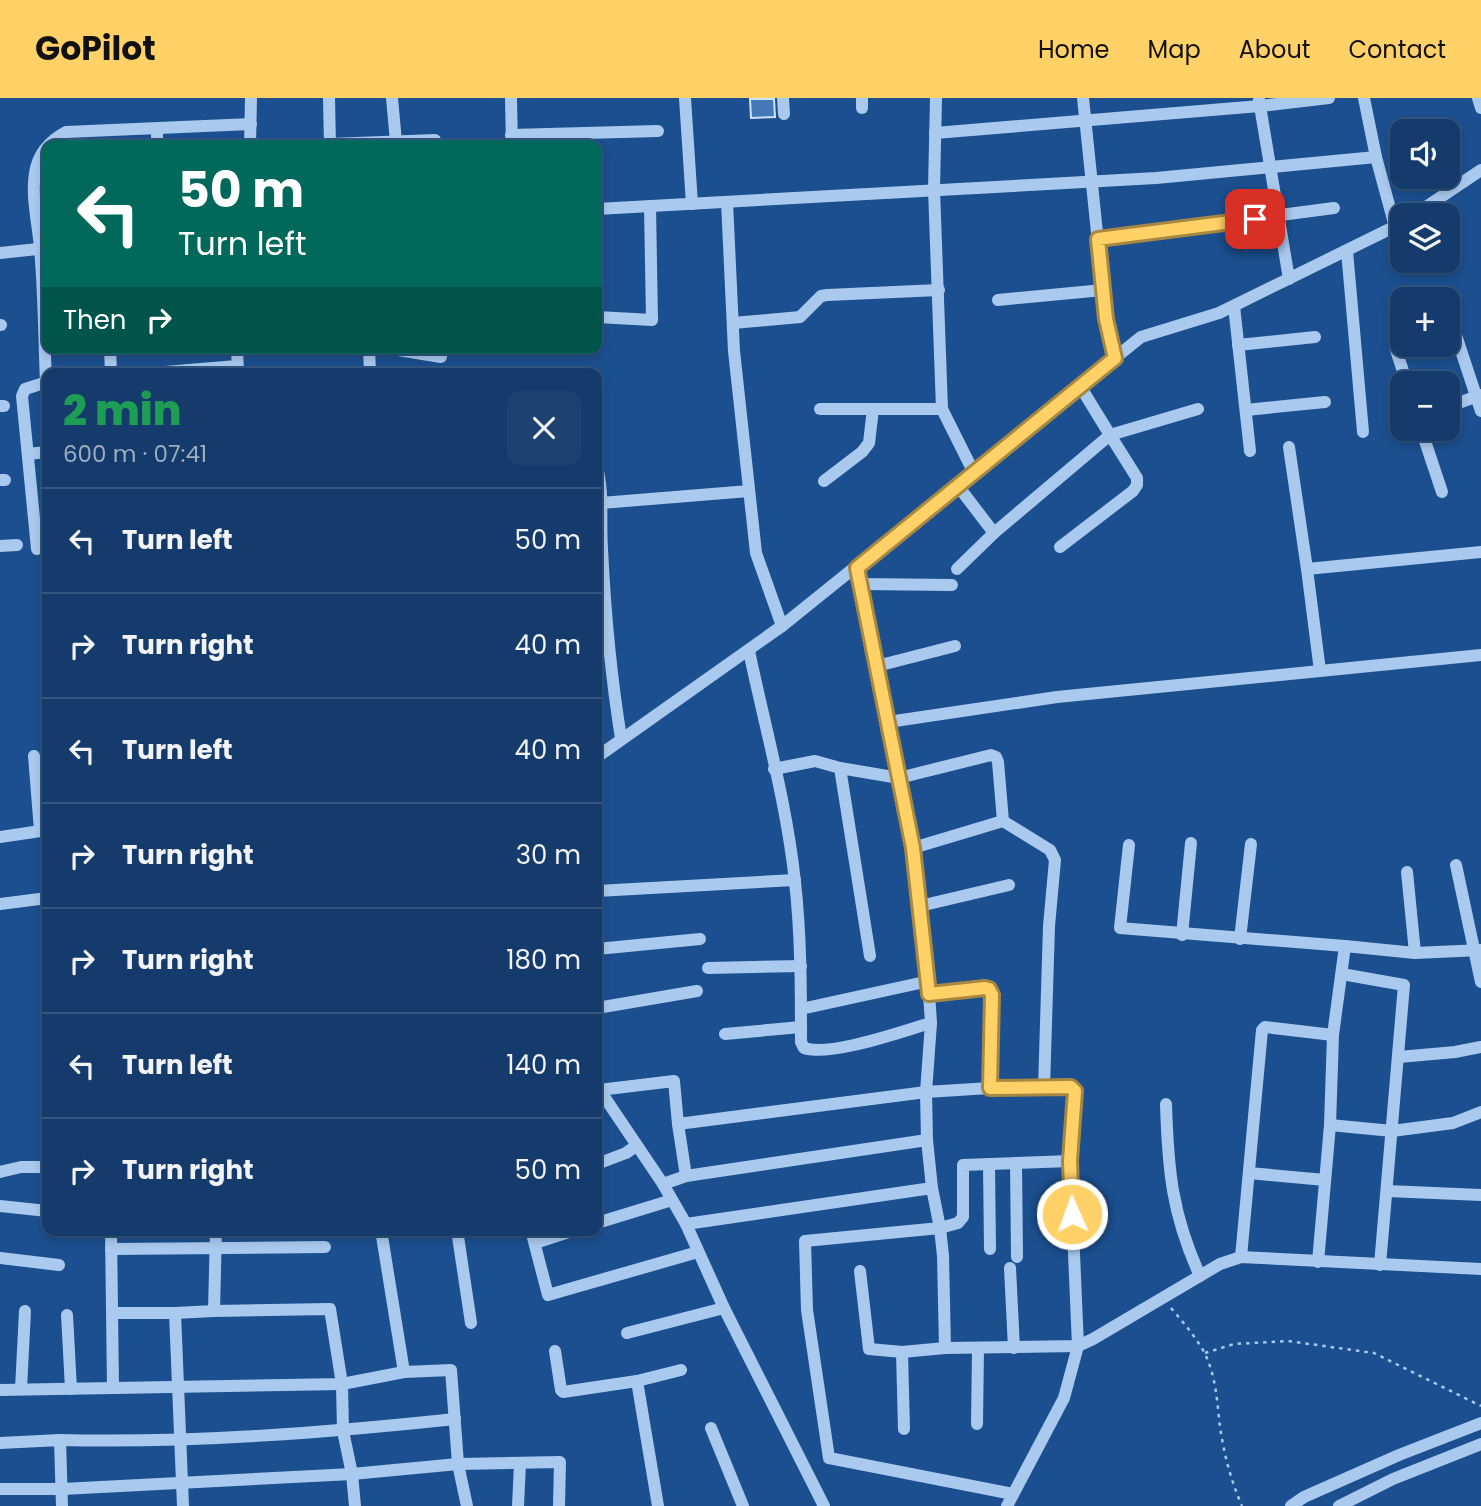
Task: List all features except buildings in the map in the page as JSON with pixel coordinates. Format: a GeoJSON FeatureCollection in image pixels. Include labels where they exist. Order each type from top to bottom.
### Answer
{"type":"FeatureCollection","features":[{"type":"Feature","properties":{"kind":"street"},"geometry":{"type":"LineString","coordinates":[[250,140],[251,98]]}},
{"type":"Feature","properties":{"kind":"street"},"geometry":{"type":"LineString","coordinates":[[329,98],[330,140]]}},
{"type":"Feature","properties":{"kind":"street"},"geometry":{"type":"LineString","coordinates":[[391,98],[396,140]]}},
{"type":"Feature","properties":{"kind":"street"},"geometry":{"type":"LineString","coordinates":[[511,98],[512,140],[658,131]]}},
{"type":"Feature","properties":{"kind":"street"},"geometry":{"type":"LineString","coordinates":[[685,98],[692,204]]}},
{"type":"Feature","properties":{"kind":"street"},"geometry":{"type":"LineString","coordinates":[[783,98],[784,114]]}},
{"type":"Feature","properties":{"kind":"street"},"geometry":{"type":"LineString","coordinates":[[936,98],[934,189],[942,409],[974,473]]}},
{"type":"Feature","properties":{"kind":"street"},"geometry":{"type":"LineString","coordinates":[[1083,98],[1106,319],[1115,358]]}},
{"type":"Feature","properties":{"kind":"street"},"geometry":{"type":"LineString","coordinates":[[935,133],[1260,102],[1329,98]]}},
{"type":"Feature","properties":{"kind":"street"},"geometry":{"type":"LineString","coordinates":[[1364,98],[1376,157],[1392,203]]}},
{"type":"Feature","properties":{"kind":"street"},"geometry":{"type":"LineString","coordinates":[[1478,98],[1481,108]]}},
{"type":"Feature","properties":{"kind":"street"},"geometry":{"type":"LineString","coordinates":[[1260,102],[1289,279]]}},
{"type":"Feature","properties":{"kind":"street"},"geometry":{"type":"LineString","coordinates":[[50,140],[66,132],[251,124]]}},
{"type":"Feature","properties":{"kind":"street"},"geometry":{"type":"LineString","coordinates":[[157,129],[157,140]]}},
{"type":"Feature","properties":{"kind":"street"},"geometry":{"type":"LineString","coordinates":[[422,140],[435,139]]}},
{"type":"Feature","properties":{"kind":"street"},"geometry":{"type":"LineString","coordinates":[[42,152],[35,172],[34,194],[42,238]]}},
{"type":"Feature","properties":{"kind":"street"},"geometry":{"type":"LineString","coordinates":[[602,209],[1093,181],[1376,157]]}},
{"type":"Feature","properties":{"kind":"street"},"geometry":{"type":"LineString","coordinates":[[1432,203],[1481,170]]}},
{"type":"Feature","properties":{"kind":"street"},"geometry":{"type":"LineString","coordinates":[[727,202],[733,323],[755,553],[782,626]]}},
{"type":"Feature","properties":{"kind":"street"},"geometry":{"type":"LineString","coordinates":[[602,317],[652,320],[650,206]]}},
{"type":"Feature","properties":{"kind":"street"},"geometry":{"type":"LineString","coordinates":[[1098,239],[1334,208]]}},
{"type":"Feature","properties":{"kind":"street"},"geometry":{"type":"LineString","coordinates":[[602,753],[782,626],[1141,337],[1219,313],[1390,229]]}},
{"type":"Feature","properties":{"kind":"street"},"geometry":{"type":"LineString","coordinates":[[0,253],[42,249]]}},
{"type":"Feature","properties":{"kind":"street"},"geometry":{"type":"LineString","coordinates":[[1346,251],[1363,432]]}},
{"type":"Feature","properties":{"kind":"street"},"geometry":{"type":"LineString","coordinates":[[733,323],[800,317],[817,300],[827,295],[939,290]]}},
{"type":"Feature","properties":{"kind":"street"},"geometry":{"type":"LineString","coordinates":[[998,300],[1103,290]]}},
{"type":"Feature","properties":{"kind":"street"},"geometry":{"type":"LineString","coordinates":[[1234,306],[1250,451]]}},
{"type":"Feature","properties":{"kind":"street"},"geometry":{"type":"LineString","coordinates":[[1238,345],[1315,337]]}},
{"type":"Feature","properties":{"kind":"street"},"geometry":{"type":"LineString","coordinates":[[1460,344],[1479,396],[1481,411]]}},
{"type":"Feature","properties":{"kind":"street"},"geometry":{"type":"LineString","coordinates":[[422,354],[440,357]]}},
{"type":"Feature","properties":{"kind":"street"},"geometry":{"type":"LineString","coordinates":[[37,549],[41,514],[28,454],[22,392],[42,384]]}},
{"type":"Feature","properties":{"kind":"street"},"geometry":{"type":"LineString","coordinates":[[1060,547],[1133,491],[1137,485],[1137,478],[1080,386]]}},
{"type":"Feature","properties":{"kind":"street"},"geometry":{"type":"LineString","coordinates":[[1460,403],[1479,396]]}},
{"type":"Feature","properties":{"kind":"street"},"geometry":{"type":"LineString","coordinates":[[1245,410],[1325,402]]}},
{"type":"Feature","properties":{"kind":"street"},"geometry":{"type":"LineString","coordinates":[[957,569],[994,533],[1111,435],[1198,408]]}},
{"type":"Feature","properties":{"kind":"street"},"geometry":{"type":"LineString","coordinates":[[824,481],[862,452],[869,443],[873,409]]}},
{"type":"Feature","properties":{"kind":"street"},"geometry":{"type":"LineString","coordinates":[[820,410],[942,409]]}},
{"type":"Feature","properties":{"kind":"street"},"geometry":{"type":"LineString","coordinates":[[1425,441],[1442,492]]}},
{"type":"Feature","properties":{"kind":"street"},"geometry":{"type":"LineString","coordinates":[[1289,447],[1320,671]]}},
{"type":"Feature","properties":{"kind":"street"},"geometry":{"type":"LineString","coordinates":[[28,454],[42,453]]}},
{"type":"Feature","properties":{"kind":"street"},"geometry":{"type":"LineString","coordinates":[[958,486],[994,533]]}},
{"type":"Feature","properties":{"kind":"street"},"geometry":{"type":"LineString","coordinates":[[602,503],[749,491]]}},
{"type":"Feature","properties":{"kind":"street"},"geometry":{"type":"LineString","coordinates":[[0,546],[17,545]]}},
{"type":"Feature","properties":{"kind":"street"},"geometry":{"type":"LineString","coordinates":[[602,548],[610,657],[621,738]]}},
{"type":"Feature","properties":{"kind":"street"},"geometry":{"type":"LineString","coordinates":[[1307,569],[1481,552]]}},
{"type":"Feature","properties":{"kind":"street"},"geometry":{"type":"LineString","coordinates":[[857,568],[913,848],[920,906],[931,1023],[926,1092],[927,1140],[943,1256],[945,1348]]}},
{"type":"Feature","properties":{"kind":"street"},"geometry":{"type":"LineString","coordinates":[[860,584],[952,585]]}},
{"type":"Feature","properties":{"kind":"street"},"geometry":{"type":"LineString","coordinates":[[877,666],[955,646]]}},
{"type":"Feature","properties":{"kind":"street"},"geometry":{"type":"LineString","coordinates":[[749,651],[795,880],[804,1048],[811,1051],[846,1047],[931,1023]]}},
{"type":"Feature","properties":{"kind":"street"},"geometry":{"type":"LineString","coordinates":[[888,722],[1057,697],[1481,655]]}},
{"type":"Feature","properties":{"kind":"street"},"geometry":{"type":"LineString","coordinates":[[774,769],[815,761],[899,778],[991,755],[996,757],[998,762],[1003,821]]}},
{"type":"Feature","properties":{"kind":"street"},"geometry":{"type":"LineString","coordinates":[[34,756],[42,815]]}},
{"type":"Feature","properties":{"kind":"street"},"geometry":{"type":"LineString","coordinates":[[840,768],[870,956]]}},
{"type":"Feature","properties":{"kind":"street"},"geometry":{"type":"LineString","coordinates":[[913,848],[1003,821],[1054,854],[1044,1088]]}},
{"type":"Feature","properties":{"kind":"street"},"geometry":{"type":"LineString","coordinates":[[0,837],[42,830]]}},
{"type":"Feature","properties":{"kind":"street"},"geometry":{"type":"LineString","coordinates":[[1182,935],[1192,843]]}},
{"type":"Feature","properties":{"kind":"street"},"geometry":{"type":"LineString","coordinates":[[1240,939],[1251,844]]}},
{"type":"Feature","properties":{"kind":"street"},"geometry":{"type":"LineString","coordinates":[[1129,845],[1119,927],[1182,935],[1415,953],[1478,950]]}},
{"type":"Feature","properties":{"kind":"street"},"geometry":{"type":"LineString","coordinates":[[1456,864],[1478,950],[1481,982]]}},
{"type":"Feature","properties":{"kind":"street"},"geometry":{"type":"LineString","coordinates":[[1407,872],[1415,953]]}},
{"type":"Feature","properties":{"kind":"street"},"geometry":{"type":"LineString","coordinates":[[602,891],[795,880]]}},
{"type":"Feature","properties":{"kind":"street"},"geometry":{"type":"LineString","coordinates":[[920,906],[1009,885]]}},
{"type":"Feature","properties":{"kind":"street"},"geometry":{"type":"LineString","coordinates":[[0,904],[42,899]]}},
{"type":"Feature","properties":{"kind":"street"},"geometry":{"type":"LineString","coordinates":[[602,949],[701,939]]}},
{"type":"Feature","properties":{"kind":"street"},"geometry":{"type":"LineString","coordinates":[[1318,1262],[1330,1125],[1333,1035],[1345,946]]}},
{"type":"Feature","properties":{"kind":"street"},"geometry":{"type":"LineString","coordinates":[[708,968],[801,966]]}},
{"type":"Feature","properties":{"kind":"street"},"geometry":{"type":"LineString","coordinates":[[1342,974],[1404,985],[1380,1265]]}},
{"type":"Feature","properties":{"kind":"street"},"geometry":{"type":"LineString","coordinates":[[801,1009],[929,987],[989,989],[992,995],[990,1088]]}},
{"type":"Feature","properties":{"kind":"street"},"geometry":{"type":"LineString","coordinates":[[602,1007],[697,991]]}},
{"type":"Feature","properties":{"kind":"street"},"geometry":{"type":"LineString","coordinates":[[725,1034],[801,1027]]}},
{"type":"Feature","properties":{"kind":"street"},"geometry":{"type":"LineString","coordinates":[[1241,1256],[1262,1030],[1265,1027],[1333,1035]]}},
{"type":"Feature","properties":{"kind":"street"},"geometry":{"type":"LineString","coordinates":[[1399,1057],[1481,1047]]}},
{"type":"Feature","properties":{"kind":"street"},"geometry":{"type":"LineString","coordinates":[[602,1088],[674,1081],[686,1176]]}},
{"type":"Feature","properties":{"kind":"street"},"geometry":{"type":"LineString","coordinates":[[678,1124],[926,1092],[1071,1087],[1075,1091],[1070,1161],[1078,1346],[1064,1398],[1010,1500],[829,1458],[807,1470]]}},
{"type":"Feature","properties":{"kind":"street"},"geometry":{"type":"LineString","coordinates":[[602,1094],[663,1184],[686,1224],[724,1308],[824,1506]]}},
{"type":"Feature","properties":{"kind":"street"},"geometry":{"type":"LineString","coordinates":[[1166,1104],[1168,1166],[1175,1208],[1186,1247],[1200,1276]]}},
{"type":"Feature","properties":{"kind":"street"},"geometry":{"type":"LineString","coordinates":[[1330,1125],[1392,1131],[1453,1123],[1481,1112]]}},
{"type":"Feature","properties":{"kind":"street"},"geometry":{"type":"LineString","coordinates":[[663,1184],[686,1176],[927,1140]]}},
{"type":"Feature","properties":{"kind":"street"},"geometry":{"type":"LineString","coordinates":[[602,1162],[636,1146]]}},
{"type":"Feature","properties":{"kind":"street"},"geometry":{"type":"LineString","coordinates":[[829,1458],[807,1310],[805,1241],[940,1228],[958,1223],[963,1217],[963,1165],[1070,1161]]}},
{"type":"Feature","properties":{"kind":"street"},"geometry":{"type":"LineString","coordinates":[[1014,1348],[1016,1163]]}},
{"type":"Feature","properties":{"kind":"street"},"geometry":{"type":"LineString","coordinates":[[989,1164],[990,1250]]}},
{"type":"Feature","properties":{"kind":"street"},"geometry":{"type":"LineString","coordinates":[[0,1172],[21,1167],[42,1167]]}},
{"type":"Feature","properties":{"kind":"street"},"geometry":{"type":"LineString","coordinates":[[1249,1173],[1325,1180]]}},
{"type":"Feature","properties":{"kind":"street"},"geometry":{"type":"LineString","coordinates":[[686,1224],[932,1188]]}},
{"type":"Feature","properties":{"kind":"street"},"geometry":{"type":"LineString","coordinates":[[1387,1191],[1481,1195]]}},
{"type":"Feature","properties":{"kind":"street"},"geometry":{"type":"LineString","coordinates":[[602,1221],[672,1200]]}},
{"type":"Feature","properties":{"kind":"street"},"geometry":{"type":"LineString","coordinates":[[0,1206],[42,1210]]}},
{"type":"Feature","properties":{"kind":"street"},"geometry":{"type":"LineString","coordinates":[[111,1236],[113,1388]]}},
{"type":"Feature","properties":{"kind":"street"},"geometry":{"type":"LineString","coordinates":[[214,1311],[216,1236]]}},
{"type":"Feature","properties":{"kind":"street"},"geometry":{"type":"LineString","coordinates":[[382,1236],[404,1372]]}},
{"type":"Feature","properties":{"kind":"street"},"geometry":{"type":"LineString","coordinates":[[458,1236],[471,1324]]}},
{"type":"Feature","properties":{"kind":"street"},"geometry":{"type":"LineString","coordinates":[[533,1237],[548,1295],[698,1252]]}},
{"type":"Feature","properties":{"kind":"street"},"geometry":{"type":"LineString","coordinates":[[111,1249],[326,1247]]}},
{"type":"Feature","properties":{"kind":"street"},"geometry":{"type":"LineString","coordinates":[[860,1271],[869,1349],[902,1352],[945,1348],[1078,1346],[1200,1276],[1241,1256],[1481,1269]]}},
{"type":"Feature","properties":{"kind":"street"},"geometry":{"type":"LineString","coordinates":[[0,1258],[59,1265]]}},
{"type":"Feature","properties":{"kind":"street"},"geometry":{"type":"LineString","coordinates":[[627,1333],[724,1308]]}},
{"type":"Feature","properties":{"kind":"street"},"geometry":{"type":"LineString","coordinates":[[113,1313],[330,1309],[342,1384],[343,1431],[355,1506]]}},
{"type":"Feature","properties":{"kind":"street"},"geometry":{"type":"LineString","coordinates":[[20,1389],[25,1311]]}},
{"type":"Feature","properties":{"kind":"street"},"geometry":{"type":"LineString","coordinates":[[175,1313],[183,1506]]}},
{"type":"Feature","properties":{"kind":"street"},"geometry":{"type":"LineString","coordinates":[[67,1315],[71,1389]]}},
{"type":"Feature","properties":{"kind":"street"},"geometry":{"type":"LineString","coordinates":[[977,1424],[978,1349]]}},
{"type":"Feature","properties":{"kind":"street"},"geometry":{"type":"LineString","coordinates":[[555,1351],[563,1392],[637,1381],[681,1370]]}},
{"type":"Feature","properties":{"kind":"street"},"geometry":{"type":"LineString","coordinates":[[902,1352],[904,1429]]}},
{"type":"Feature","properties":{"kind":"street"},"geometry":{"type":"LineString","coordinates":[[0,1390],[342,1384],[404,1372],[451,1370],[458,1464],[467,1506]]}},
{"type":"Feature","properties":{"kind":"street"},"geometry":{"type":"LineString","coordinates":[[637,1381],[657,1506]]}},
{"type":"Feature","properties":{"kind":"street"},"geometry":{"type":"LineString","coordinates":[[0,1443],[181,1440],[343,1431],[455,1419]]}},
{"type":"Feature","properties":{"kind":"street"},"geometry":{"type":"LineString","coordinates":[[1291,1506],[1304,1497],[1399,1455],[1481,1423]]}},
{"type":"Feature","properties":{"kind":"street"},"geometry":{"type":"LineString","coordinates":[[711,1428],[743,1506]]}},
{"type":"Feature","properties":{"kind":"street"},"geometry":{"type":"LineString","coordinates":[[60,1440],[62,1506]]}},
{"type":"Feature","properties":{"kind":"street"},"geometry":{"type":"LineString","coordinates":[[1339,1506],[1407,1474],[1481,1444]]}},
{"type":"Feature","properties":{"kind":"street"},"geometry":{"type":"LineString","coordinates":[[1399,1455],[1407,1474]]}},
{"type":"Feature","properties":{"kind":"street"},"geometry":{"type":"LineString","coordinates":[[0,1489],[62,1489],[352,1474],[458,1464],[561,1462],[559,1506]]}},
{"type":"Feature","properties":{"kind":"street"},"geometry":{"type":"LineString","coordinates":[[517,1506],[520,1464]]}},
{"type":"Feature","properties":{"kind":"path"},"geometry":{"type":"LineString","coordinates":[[1162,1297],[1205,1353],[1218,1401],[1226,1459],[1242,1506]]}},
{"type":"Feature","properties":{"kind":"path"},"geometry":{"type":"LineString","coordinates":[[1205,1353],[1234,1344],[1288,1340],[1374,1353],[1481,1406]]}},
{"type":"Feature","properties":{"kind":"route"},"geometry":{"type":"LineString","coordinates":[[1072,1214],[1070,1161],[1075,1091],[1071,1087],[990,1088],[992,995],[989,989],[929,994],[913,848],[857,568],[1115,358],[1106,319],[1098,239],[1255,219]]}}]}
